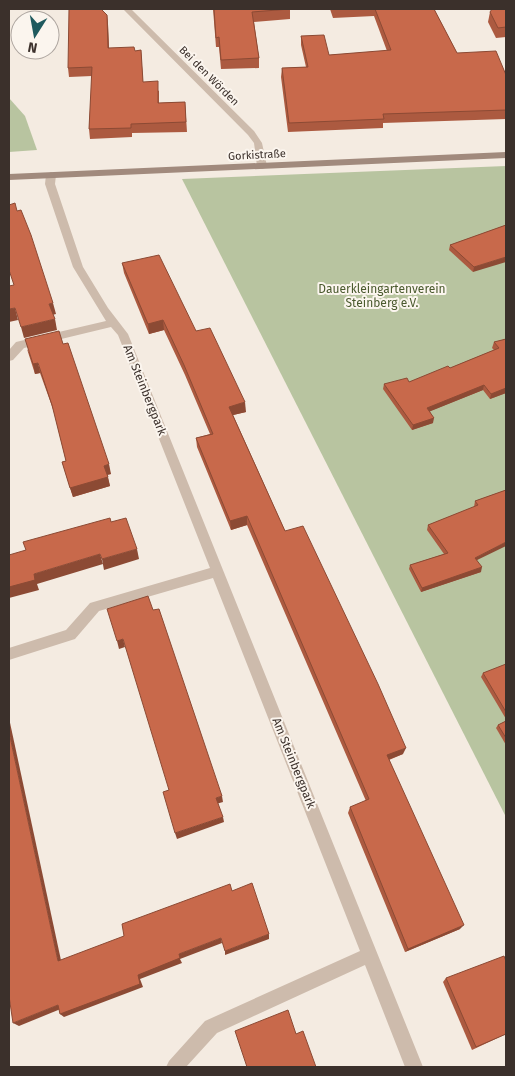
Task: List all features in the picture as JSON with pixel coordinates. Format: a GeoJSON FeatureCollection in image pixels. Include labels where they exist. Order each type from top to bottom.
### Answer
{"type":"FeatureCollection","features":[{"type":"Feature","properties":{"kind":"main road","name":"Gorkistraße"},"geometry":{"type":"LineString","coordinates":[[9,177],[506,155]]}},
{"type":"Feature","properties":{"kind":"street","name":"Bei den Wörden"},"geometry":{"type":"LineString","coordinates":[[127,9],[251,133],[258,144],[262,166]]}},
{"type":"Feature","properties":{"kind":"street","name":"Am Steinbergpark"},"geometry":{"type":"LineString","coordinates":[[51,175],[50,184],[78,267],[104,311],[123,334],[414,1067]]}},
{"type":"Feature","properties":{"kind":"street"},"geometry":{"type":"LineString","coordinates":[[9,357],[20,345],[113,322]]}},
{"type":"Feature","properties":{"kind":"street"},"geometry":{"type":"LineString","coordinates":[[9,654],[70,635],[96,606],[218,571]]}},
{"type":"Feature","properties":{"kind":"street"},"geometry":{"type":"LineString","coordinates":[[175,1067],[211,1027],[370,955]]}},
{"type":"Feature","properties":{"kind":"green space"},"geometry":{"type":"Polygon","coordinates":[[[9,98],[25,116],[37,150],[9,152],[9,98]]]}},
{"type":"Feature","properties":{"kind":"green space","name":"Dauerkleingartenverein Steinberg e.V."},"geometry":{"type":"Polygon","coordinates":[[[506,166],[506,817],[182,179],[506,166]]]}},
{"type":"Feature","properties":{"kind":"building"},"geometry":{"type":"Polygon","coordinates":[[[69,9],[101,9],[107,15],[108,48],[134,47],[135,51],[141,50],[143,82],[158,81],[158,103],[185,102],[186,122],[131,124],[131,128],[89,129],[92,67],[68,68],[69,9]]]}},
{"type":"Feature","properties":{"kind":"building"},"geometry":{"type":"Polygon","coordinates":[[[214,9],[290,9],[252,12],[259,58],[221,60],[219,37],[216,38],[214,9]]]}},
{"type":"Feature","properties":{"kind":"building"},"geometry":{"type":"Polygon","coordinates":[[[375,9],[434,9],[457,53],[496,51],[506,75],[506,110],[383,114],[384,119],[289,123],[282,68],[308,67],[301,36],[324,35],[329,55],[391,50],[375,9]]]}},
{"type":"Feature","properties":{"kind":"building"},"geometry":{"type":"Polygon","coordinates":[[[492,9],[506,9],[506,27],[498,28],[490,12],[492,9]]]}},
{"type":"Feature","properties":{"kind":"building"},"geometry":{"type":"Polygon","coordinates":[[[15,203],[17,211],[21,210],[31,235],[53,303],[49,304],[55,319],[21,327],[15,308],[9,309],[9,286],[14,285],[9,270],[9,205],[15,203]]]}},
{"type":"Feature","properties":{"kind":"building"},"geometry":{"type":"Polygon","coordinates":[[[506,225],[506,257],[474,267],[450,245],[506,225]]]}},
{"type":"Feature","properties":{"kind":"building"},"geometry":{"type":"Polygon","coordinates":[[[159,255],[196,331],[210,328],[245,402],[229,407],[285,531],[303,526],[378,684],[406,748],[387,755],[464,925],[408,949],[350,807],[369,799],[247,516],[230,521],[196,438],[213,434],[184,365],[163,320],[148,324],[122,263],[159,255]]]}},
{"type":"Feature","properties":{"kind":"building"},"geometry":{"type":"Polygon","coordinates":[[[59,331],[63,344],[68,343],[109,464],[104,466],[108,477],[70,488],[62,462],[66,461],[52,405],[38,363],[33,364],[25,339],[59,331]]]}},
{"type":"Feature","properties":{"kind":"building"},"geometry":{"type":"Polygon","coordinates":[[[506,339],[506,388],[491,394],[484,385],[427,408],[434,418],[413,425],[384,384],[407,378],[409,382],[448,366],[450,368],[499,348],[494,342],[506,339]]]}},
{"type":"Feature","properties":{"kind":"building"},"geometry":{"type":"Polygon","coordinates":[[[506,490],[506,542],[475,558],[482,567],[422,588],[410,565],[448,553],[428,525],[478,505],[475,501],[506,490]]]}},
{"type":"Feature","properties":{"kind":"building"},"geometry":{"type":"Polygon","coordinates":[[[110,518],[111,522],[126,518],[137,549],[102,559],[100,554],[34,574],[35,580],[9,587],[9,555],[26,550],[23,542],[110,518]]]}},
{"type":"Feature","properties":{"kind":"building"},"geometry":{"type":"Polygon","coordinates":[[[148,596],[153,610],[159,609],[222,796],[216,798],[223,817],[175,833],[163,792],[169,790],[123,639],[117,641],[107,609],[148,596]]]}},
{"type":"Feature","properties":{"kind":"building"},"geometry":{"type":"Polygon","coordinates":[[[506,664],[506,712],[483,673],[506,664]]]}},
{"type":"Feature","properties":{"kind":"building"},"geometry":{"type":"Polygon","coordinates":[[[506,721],[506,738],[498,725],[506,721]]]}},
{"type":"Feature","properties":{"kind":"building"},"geometry":{"type":"Polygon","coordinates":[[[9,732],[58,961],[124,936],[122,924],[230,884],[232,891],[252,883],[269,934],[225,951],[221,938],[179,954],[180,958],[138,975],[140,984],[60,1014],[58,1005],[13,1023],[9,996],[9,732]]]}},
{"type":"Feature","properties":{"kind":"building"},"geometry":{"type":"Polygon","coordinates":[[[504,956],[506,961],[506,1034],[476,1047],[446,978],[504,956]]]}},
{"type":"Feature","properties":{"kind":"building"},"geometry":{"type":"Polygon","coordinates":[[[288,1010],[296,1034],[303,1031],[316,1067],[247,1067],[235,1031],[288,1010]]]}}]}
